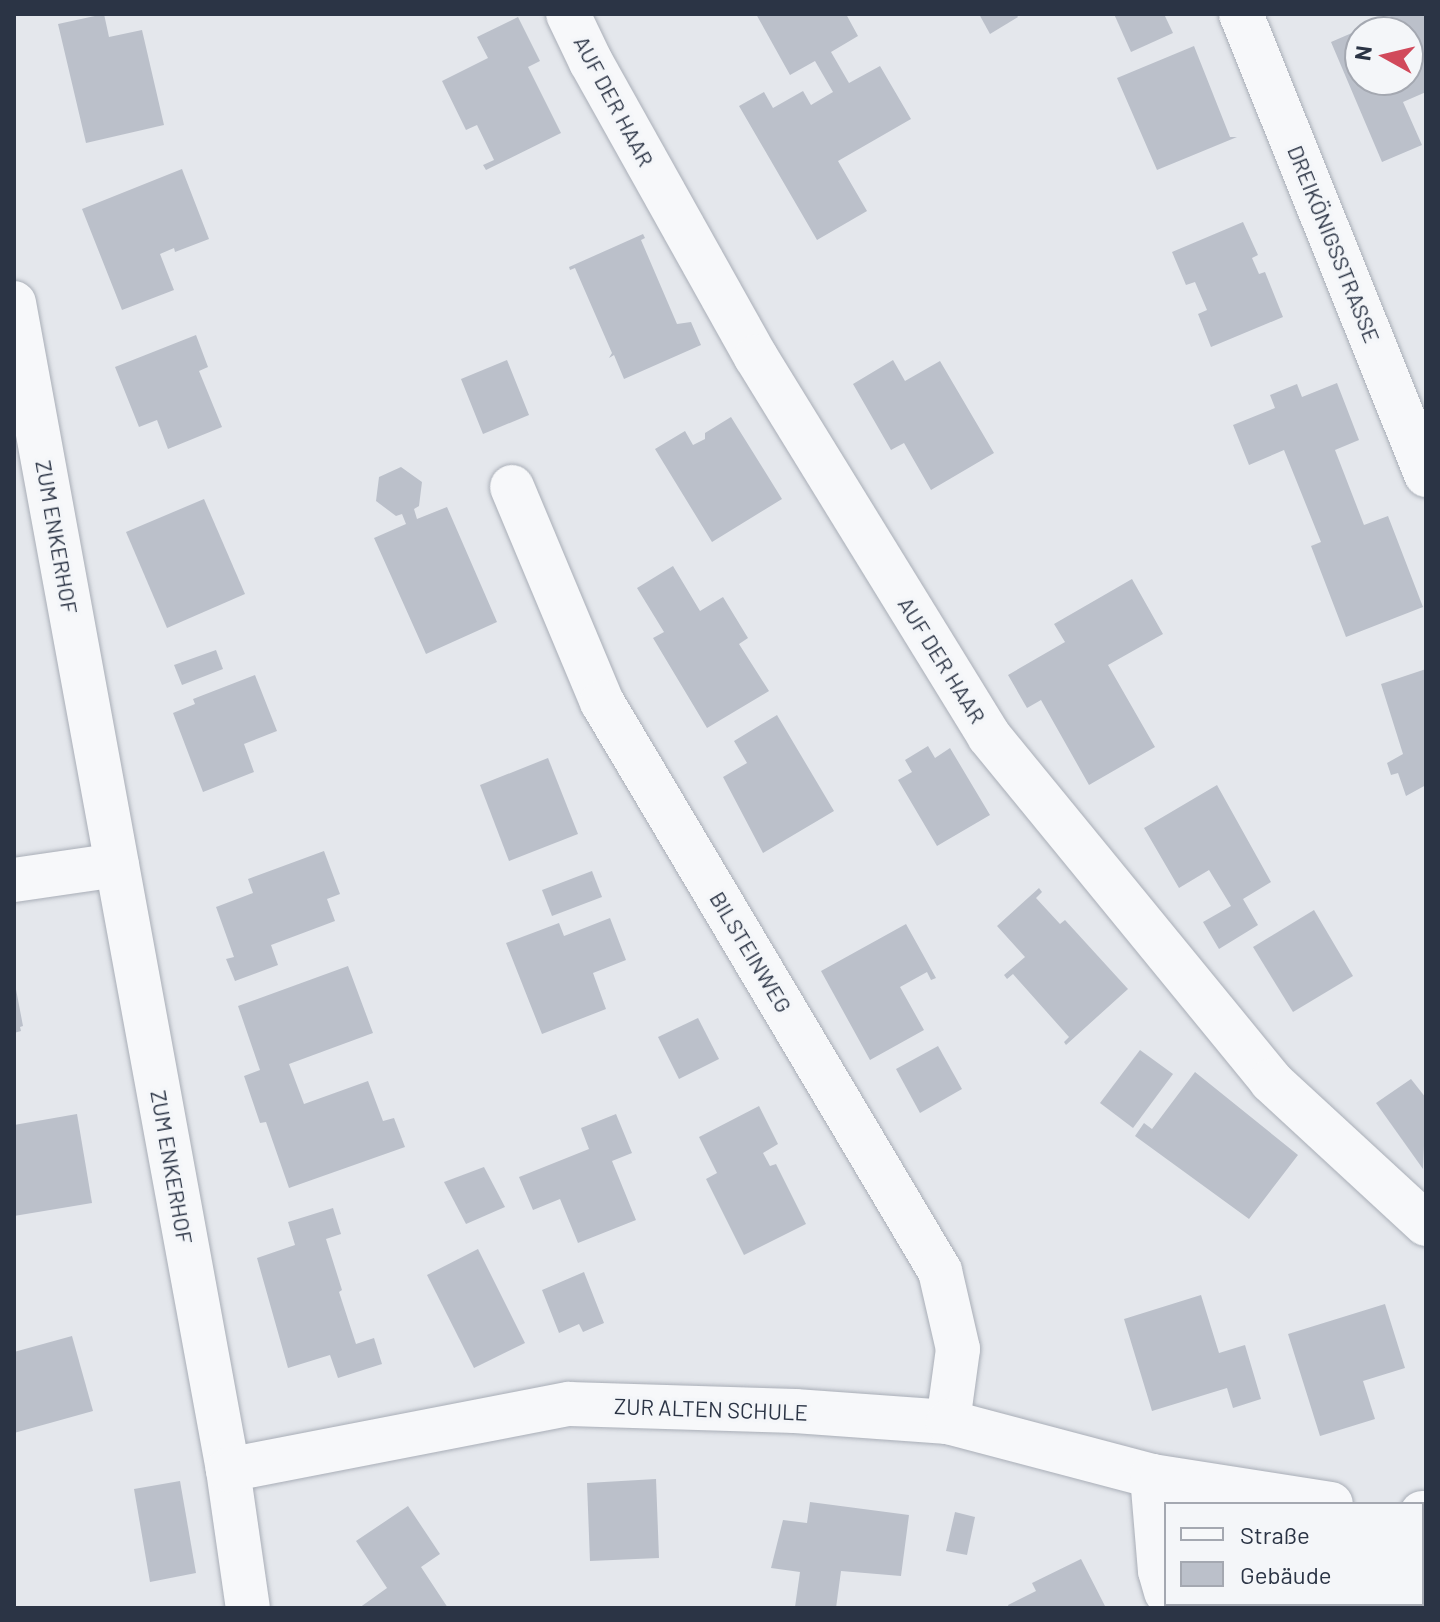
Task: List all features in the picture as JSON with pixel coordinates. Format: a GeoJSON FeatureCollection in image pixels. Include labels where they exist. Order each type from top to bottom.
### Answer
{"type":"FeatureCollection","features":[{"type":"Feature","properties":{"kind":"street","name":"AUF DER HAAR"},"geometry":{"type":"LineString","coordinates":[[568,14],[591,62],[756,357],[989,736],[1271,1081],[1426,1224]]}},
{"type":"Feature","properties":{"kind":"street","name":"DREIKÖNIGSSTRASSE"},"geometry":{"type":"LineString","coordinates":[[1241,14],[1426,475]]}},
{"type":"Feature","properties":{"kind":"street","name":"ZUM ENKERHOF"},"geometry":{"type":"LineString","coordinates":[[14,303],[228,1470]]}},
{"type":"Feature","properties":{"kind":"street","name":"BILSTEINWEG"},"geometry":{"type":"LineString","coordinates":[[512,487],[602,702],[940,1271],[958,1349],[948,1422]]}},
{"type":"Feature","properties":{"kind":"street"},"geometry":{"type":"LineString","coordinates":[[14,880],[117,865]]}},
{"type":"Feature","properties":{"kind":"street","name":"ZUR ALTEN SCHULE"},"geometry":{"type":"LineString","coordinates":[[228,1470],[569,1404],[795,1411],[948,1422],[1152,1476],[1318,1502]]}},
{"type":"Feature","properties":{"kind":"street"},"geometry":{"type":"LineString","coordinates":[[228,1470],[248,1608]]}},
{"type":"Feature","properties":{"kind":"street"},"geometry":{"type":"LineString","coordinates":[[1152,1476],[1160,1571],[1164,1585]]}},
{"type":"Feature","properties":{"kind":"building"},"geometry":{"type":"Polygon","coordinates":[[[104,14],[109,37],[142,30],[164,125],[86,143],[58,24],[104,14]]]}},
{"type":"Feature","properties":{"kind":"building"},"geometry":{"type":"Polygon","coordinates":[[[756,14],[846,14],[858,36],[831,52],[849,83],[880,66],[911,119],[838,161],[867,211],[817,240],[739,106],[764,92],[773,108],[803,91],[811,105],[833,92],[815,61],[790,75],[756,14]]]}},
{"type":"Feature","properties":{"kind":"building"},"geometry":{"type":"Polygon","coordinates":[[[979,14],[1016,14],[1018,17],[990,34],[979,14]]]}},
{"type":"Feature","properties":{"kind":"building"},"geometry":{"type":"Polygon","coordinates":[[[1114,14],[1164,14],[1173,33],[1131,52],[1114,14]]]}},
{"type":"Feature","properties":{"kind":"building"},"geometry":{"type":"Polygon","coordinates":[[[1396,14],[1426,14],[1426,92],[1424,16],[1391,16],[1396,14]]]}},
{"type":"Feature","properties":{"kind":"building"},"geometry":{"type":"Polygon","coordinates":[[[518,17],[540,61],[528,67],[561,133],[486,170],[483,165],[494,160],[477,125],[466,130],[442,81],[488,58],[477,37],[518,17]]]}},
{"type":"Feature","properties":{"kind":"building"},"geometry":{"type":"Polygon","coordinates":[[[1344,36],[1344,73],[1331,42],[1344,36]]]}},
{"type":"Feature","properties":{"kind":"building"},"geometry":{"type":"Polygon","coordinates":[[[1194,46],[1230,137],[1237,137],[1157,170],[1117,78],[1194,46]]]}},
{"type":"Feature","properties":{"kind":"building"},"geometry":{"type":"Polygon","coordinates":[[[1354,96],[1417,96],[1403,102],[1422,145],[1382,162],[1354,96]]]}},
{"type":"Feature","properties":{"kind":"building"},"geometry":{"type":"Polygon","coordinates":[[[182,169],[209,239],[175,252],[174,248],[160,254],[174,290],[122,310],[82,209],[182,169]]]}},
{"type":"Feature","properties":{"kind":"building"},"geometry":{"type":"Polygon","coordinates":[[[1243,222],[1258,255],[1252,258],[1259,274],[1265,272],[1283,317],[1211,347],[1198,314],[1207,310],[1195,282],[1186,285],[1172,252],[1243,222]]]}},
{"type":"Feature","properties":{"kind":"building"},"geometry":{"type":"Polygon","coordinates":[[[643,234],[645,238],[641,240],[677,324],[691,322],[701,345],[624,379],[614,355],[609,358],[612,353],[575,268],[570,270],[569,267],[643,234]]]}},
{"type":"Feature","properties":{"kind":"building"},"geometry":{"type":"Polygon","coordinates":[[[196,335],[208,367],[199,371],[222,427],[168,449],[157,420],[139,427],[115,367],[196,335]]]}},
{"type":"Feature","properties":{"kind":"building"},"geometry":{"type":"Polygon","coordinates":[[[507,360],[529,415],[483,434],[461,379],[507,360]]]}},
{"type":"Feature","properties":{"kind":"building"},"geometry":{"type":"Polygon","coordinates":[[[893,360],[905,381],[940,361],[994,453],[931,490],[904,443],[891,450],[853,384],[893,360]]]}},
{"type":"Feature","properties":{"kind":"building"},"geometry":{"type":"Polygon","coordinates":[[[1337,383],[1359,440],[1335,450],[1364,525],[1388,516],[1423,607],[1346,637],[1311,546],[1321,542],[1284,450],[1249,465],[1233,425],[1275,408],[1270,395],[1297,384],[1302,397],[1337,383]]]}},
{"type":"Feature","properties":{"kind":"building"},"geometry":{"type":"Polygon","coordinates":[[[731,417],[782,499],[712,542],[655,449],[685,431],[693,445],[705,439],[705,433],[731,417]]]}},
{"type":"Feature","properties":{"kind":"building"},"geometry":{"type":"Polygon","coordinates":[[[401,467],[422,482],[419,506],[414,509],[417,519],[447,507],[497,622],[426,654],[374,538],[406,524],[402,514],[396,516],[376,501],[379,477],[401,467]]]}},
{"type":"Feature","properties":{"kind":"building"},"geometry":{"type":"Polygon","coordinates":[[[204,499],[245,594],[167,628],[126,532],[204,499]]]}},
{"type":"Feature","properties":{"kind":"building"},"geometry":{"type":"Polygon","coordinates":[[[673,566],[700,611],[723,597],[748,638],[739,644],[769,691],[707,728],[653,638],[664,632],[637,588],[673,566]]]}},
{"type":"Feature","properties":{"kind":"building"},"geometry":{"type":"Polygon","coordinates":[[[1132,579],[1163,634],[1108,665],[1155,747],[1089,785],[1041,700],[1027,708],[1008,675],[1065,642],[1054,624],[1132,579]]]}},
{"type":"Feature","properties":{"kind":"building"},"geometry":{"type":"Polygon","coordinates":[[[216,650],[223,669],[182,685],[174,665],[216,650]]]}},
{"type":"Feature","properties":{"kind":"building"},"geometry":{"type":"Polygon","coordinates":[[[1426,669],[1426,785],[1406,796],[1398,773],[1391,775],[1387,763],[1403,754],[1381,684],[1426,669]]]}},
{"type":"Feature","properties":{"kind":"building"},"geometry":{"type":"Polygon","coordinates":[[[255,675],[277,731],[244,744],[254,772],[203,792],[173,713],[195,704],[193,699],[255,675]]]}},
{"type":"Feature","properties":{"kind":"building"},"geometry":{"type":"Polygon","coordinates":[[[777,715],[834,811],[763,853],[723,777],[747,763],[734,741],[777,715]]]}},
{"type":"Feature","properties":{"kind":"building"},"geometry":{"type":"Polygon","coordinates":[[[928,746],[935,758],[950,748],[990,815],[937,846],[898,780],[912,772],[905,760],[928,746]]]}},
{"type":"Feature","properties":{"kind":"building"},"geometry":{"type":"Polygon","coordinates":[[[548,758],[578,834],[509,861],[480,785],[548,758]]]}},
{"type":"Feature","properties":{"kind":"building"},"geometry":{"type":"Polygon","coordinates":[[[1217,785],[1271,882],[1243,899],[1258,925],[1219,949],[1203,922],[1231,906],[1209,870],[1179,888],[1144,828],[1217,785]]]}},
{"type":"Feature","properties":{"kind":"building"},"geometry":{"type":"Polygon","coordinates":[[[324,851],[340,894],[327,899],[335,921],[271,945],[278,965],[235,981],[226,959],[234,957],[216,907],[253,893],[248,879],[324,851]]]}},
{"type":"Feature","properties":{"kind":"building"},"geometry":{"type":"Polygon","coordinates":[[[592,871],[602,897],[552,916],[542,890],[592,871]]]}},
{"type":"Feature","properties":{"kind":"building"},"geometry":{"type":"Polygon","coordinates":[[[1039,888],[1042,892],[1036,898],[1060,924],[1065,920],[1128,989],[1066,1045],[1064,1042],[1069,1037],[1013,974],[1007,979],[1004,975],[1025,957],[997,926],[1039,888]]]}},
{"type":"Feature","properties":{"kind":"building"},"geometry":{"type":"Polygon","coordinates":[[[1314,910],[1353,976],[1293,1012],[1253,947],[1314,910]]]}},
{"type":"Feature","properties":{"kind":"building"},"geometry":{"type":"Polygon","coordinates":[[[610,918],[626,960],[593,973],[606,1009],[542,1034],[506,943],[559,923],[564,936],[610,918]]]}},
{"type":"Feature","properties":{"kind":"building"},"geometry":{"type":"Polygon","coordinates":[[[906,924],[936,978],[931,980],[927,972],[900,987],[924,1030],[870,1060],[821,971],[906,924]]]}},
{"type":"Feature","properties":{"kind":"building"},"geometry":{"type":"Polygon","coordinates":[[[348,966],[373,1033],[289,1064],[304,1104],[368,1081],[383,1121],[394,1118],[405,1147],[289,1188],[266,1122],[260,1123],[244,1076],[260,1070],[238,1006],[348,966]]]}},
{"type":"Feature","properties":{"kind":"building"},"geometry":{"type":"Polygon","coordinates":[[[15,984],[23,1026],[20,1027],[21,1031],[14,1033],[15,984]]]}},
{"type":"Feature","properties":{"kind":"building"},"geometry":{"type":"Polygon","coordinates":[[[698,1018],[719,1059],[679,1079],[658,1037],[698,1018]]]}},
{"type":"Feature","properties":{"kind":"building"},"geometry":{"type":"Polygon","coordinates":[[[938,1046],[962,1089],[920,1113],[896,1069],[938,1046]]]}},
{"type":"Feature","properties":{"kind":"building"},"geometry":{"type":"Polygon","coordinates":[[[1140,1050],[1173,1074],[1133,1128],[1100,1103],[1140,1050]]]}},
{"type":"Feature","properties":{"kind":"building"},"geometry":{"type":"Polygon","coordinates":[[[1195,1072],[1298,1155],[1249,1219],[1135,1136],[1144,1123],[1152,1129],[1195,1072]]]}},
{"type":"Feature","properties":{"kind":"building"},"geometry":{"type":"Polygon","coordinates":[[[1411,1079],[1426,1098],[1423,1169],[1376,1103],[1411,1079]]]}},
{"type":"Feature","properties":{"kind":"building"},"geometry":{"type":"Polygon","coordinates":[[[759,1106],[778,1144],[763,1153],[770,1166],[776,1164],[806,1224],[744,1255],[706,1179],[717,1173],[699,1137],[759,1106]]]}},
{"type":"Feature","properties":{"kind":"building"},"geometry":{"type":"Polygon","coordinates":[[[77,1114],[92,1203],[14,1216],[14,1125],[77,1114]]]}},
{"type":"Feature","properties":{"kind":"building"},"geometry":{"type":"Polygon","coordinates":[[[616,1114],[632,1153],[612,1161],[636,1220],[578,1243],[560,1199],[533,1210],[519,1177],[589,1149],[581,1128],[616,1114]]]}},
{"type":"Feature","properties":{"kind":"building"},"geometry":{"type":"Polygon","coordinates":[[[484,1167],[505,1207],[466,1224],[444,1182],[484,1167]]]}},
{"type":"Feature","properties":{"kind":"building"},"geometry":{"type":"Polygon","coordinates":[[[333,1208],[341,1234],[326,1239],[342,1290],[339,1292],[356,1344],[374,1338],[382,1364],[338,1378],[330,1355],[288,1368],[257,1258],[295,1245],[288,1222],[333,1208]]]}},
{"type":"Feature","properties":{"kind":"building"},"geometry":{"type":"Polygon","coordinates":[[[478,1249],[525,1343],[474,1368],[427,1275],[478,1249]]]}},
{"type":"Feature","properties":{"kind":"building"},"geometry":{"type":"Polygon","coordinates":[[[584,1272],[604,1323],[583,1332],[579,1324],[559,1333],[542,1290],[584,1272]]]}},
{"type":"Feature","properties":{"kind":"building"},"geometry":{"type":"Polygon","coordinates":[[[1201,1295],[1219,1353],[1245,1345],[1261,1399],[1233,1408],[1227,1388],[1152,1411],[1124,1319],[1201,1295]]]}},
{"type":"Feature","properties":{"kind":"building"},"geometry":{"type":"Polygon","coordinates":[[[1385,1304],[1405,1368],[1363,1381],[1375,1419],[1320,1436],[1288,1334],[1385,1304]]]}},
{"type":"Feature","properties":{"kind":"building"},"geometry":{"type":"Polygon","coordinates":[[[72,1336],[93,1411],[14,1433],[14,1352],[72,1336]]]}},
{"type":"Feature","properties":{"kind":"building"},"geometry":{"type":"Polygon","coordinates":[[[656,1479],[659,1558],[590,1561],[587,1483],[656,1479]]]}},
{"type":"Feature","properties":{"kind":"building"},"geometry":{"type":"Polygon","coordinates":[[[180,1481],[196,1573],[150,1582],[134,1489],[180,1481]]]}},
{"type":"Feature","properties":{"kind":"building"},"geometry":{"type":"Polygon","coordinates":[[[810,1502],[909,1515],[901,1576],[841,1571],[836,1608],[795,1607],[800,1572],[771,1568],[783,1520],[807,1523],[810,1502]]]}},
{"type":"Feature","properties":{"kind":"building"},"geometry":{"type":"Polygon","coordinates":[[[408,1506],[440,1554],[421,1567],[448,1608],[359,1608],[387,1588],[356,1541],[408,1506]]]}},
{"type":"Feature","properties":{"kind":"building"},"geometry":{"type":"Polygon","coordinates":[[[955,1512],[975,1517],[967,1555],[946,1551],[955,1512]]]}},
{"type":"Feature","properties":{"kind":"building"},"geometry":{"type":"Polygon","coordinates":[[[1081,1559],[1106,1608],[1009,1608],[1008,1605],[1036,1591],[1032,1583],[1081,1559]]]}},
{"type":"Feature","properties":{"kind":"building"},"geometry":{"type":"Polygon","coordinates":[[[1264,1606],[1365,1606],[1365,1608],[1264,1606]]]}}]}
